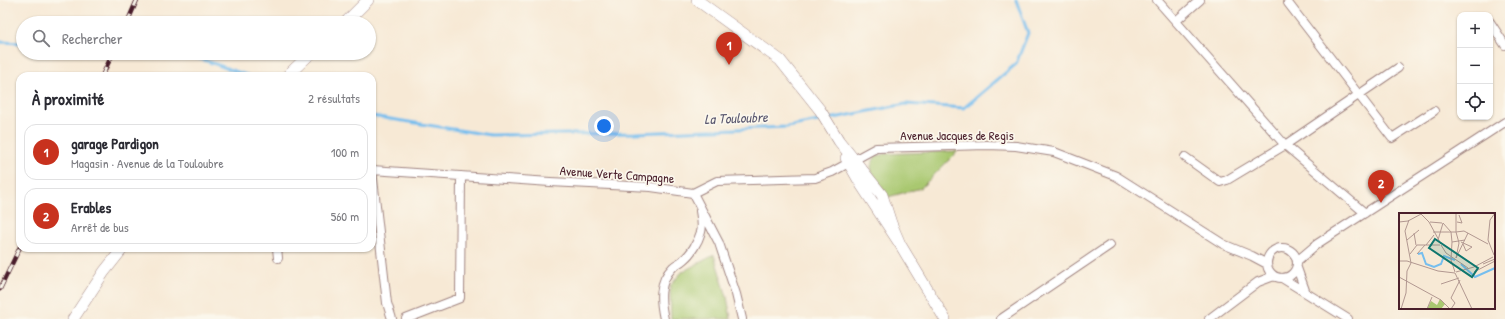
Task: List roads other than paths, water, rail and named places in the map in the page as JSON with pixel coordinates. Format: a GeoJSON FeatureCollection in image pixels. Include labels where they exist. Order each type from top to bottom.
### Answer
{"type":"FeatureCollection","features":[{"type":"Feature","properties":{"kind":"street"},"geometry":{"type":"LineString","coordinates":[[352,16],[368,0]]}},
{"type":"Feature","properties":{"kind":"street"},"geometry":{"type":"LineString","coordinates":[[697,0],[780,60],[820,110],[851,161],[882,195],[891,223],[900,244],[945,319]]}},
{"type":"Feature","properties":{"kind":"street"},"geometry":{"type":"LineString","coordinates":[[1157,0],[1285,145],[1365,213]]}},
{"type":"Feature","properties":{"kind":"street"},"geometry":{"type":"LineString","coordinates":[[1176,21],[1200,0]]}},
{"type":"Feature","properties":{"kind":"street"},"geometry":{"type":"LineString","coordinates":[[1288,3],[1392,138],[1434,111]]}},
{"type":"Feature","properties":{"kind":"street"},"geometry":{"type":"LineString","coordinates":[[1493,27],[1505,45]]}},
{"type":"Feature","properties":{"kind":"street"},"geometry":{"type":"LineString","coordinates":[[292,72],[304,60]]}},
{"type":"Feature","properties":{"kind":"street"},"geometry":{"type":"LineString","coordinates":[[1185,157],[1220,182],[1227,180],[1285,145],[1398,68]]}},
{"type":"Feature","properties":{"kind":"street"},"geometry":{"type":"LineString","coordinates":[[1209,319],[1258,282],[1291,275],[1297,264],[1314,246],[1505,122]]}},
{"type":"Feature","properties":{"kind":"street","name":"Avenue Jacques de Regis"},"geometry":{"type":"LineString","coordinates":[[851,161],[876,148],[906,146],[1016,146],[1054,152],[1116,176],[1223,244],[1252,256],[1267,266]]}},
{"type":"Feature","properties":{"kind":"street"},"geometry":{"type":"LineString","coordinates":[[742,319],[722,250],[693,193],[717,181],[815,178],[832,172],[851,161]]}},
{"type":"Feature","properties":{"kind":"street","name":"Avenue Verte Campagne"},"geometry":{"type":"LineString","coordinates":[[376,170],[651,187],[693,193]]}},
{"type":"Feature","properties":{"kind":"street"},"geometry":{"type":"LineString","coordinates":[[406,319],[460,298],[461,176]]}},
{"type":"Feature","properties":{"kind":"street"},"geometry":{"type":"LineString","coordinates":[[376,205],[387,303],[392,319]]}},
{"type":"Feature","properties":{"kind":"street"},"geometry":{"type":"LineString","coordinates":[[664,319],[661,308],[660,291],[665,277],[673,267],[683,260],[695,246],[702,231],[700,209]]}},
{"type":"Feature","properties":{"kind":"street"},"geometry":{"type":"LineString","coordinates":[[1002,319],[1110,245]]}},
{"type":"Feature","properties":{"kind":"street"},"geometry":{"type":"LineString","coordinates":[[1258,282],[1267,266],[1269,254],[1277,248],[1282,247],[1292,250],[1314,246]]}},
{"type":"Feature","properties":{"kind":"street"},"geometry":{"type":"LineString","coordinates":[[1292,250],[1296,255],[1297,264],[1306,293]]}},
{"type":"Feature","properties":{"kind":"street"},"geometry":{"type":"LineString","coordinates":[[73,319],[104,272],[120,252]]}},
{"type":"Feature","properties":{"kind":"street"},"geometry":{"type":"LineString","coordinates":[[277,252],[278,258]]}},
{"type":"Feature","properties":{"kind":"street","name":"Avenue Jacques de Regis"},"geometry":{"type":"LineString","coordinates":[[1252,256],[1269,254]]}},
{"type":"Feature","properties":{"kind":"street"},"geometry":{"type":"LineString","coordinates":[[1267,266],[1270,273],[1348,319]]}},
{"type":"Feature","properties":{"kind":"waterway","name":"La Touloubre"},"geometry":{"type":"LineString","coordinates":[[829,119],[906,104],[964,108],[1016,64],[1028,33],[1016,0]]}},
{"type":"Feature","properties":{"kind":"waterway","name":"La Touloubre"},"geometry":{"type":"LineString","coordinates":[[0,42],[16,43]]}},
{"type":"Feature","properties":{"kind":"waterway","name":"La Touloubre"},"geometry":{"type":"LineString","coordinates":[[204,60],[238,72]]}},
{"type":"Feature","properties":{"kind":"waterway","name":"La Touloubre"},"geometry":{"type":"LineString","coordinates":[[376,117],[490,135],[635,133],[787,127],[824,120]]}},
{"type":"Feature","properties":{"kind":"railway"},"geometry":{"type":"LineString","coordinates":[[130,16],[137,0]]}},
{"type":"Feature","properties":{"kind":"railway"},"geometry":{"type":"LineString","coordinates":[[104,72],[110,60]]}},
{"type":"Feature","properties":{"kind":"railway"},"geometry":{"type":"LineString","coordinates":[[0,289],[18,252]]}},
{"type":"Feature","properties":{"kind":"place","name":"garage Pardigon"},"geometry":{"type":"Point","coordinates":[729,65]}},
{"type":"Feature","properties":{"kind":"place","name":"Erables"},"geometry":{"type":"Point","coordinates":[1381,203]}}]}
